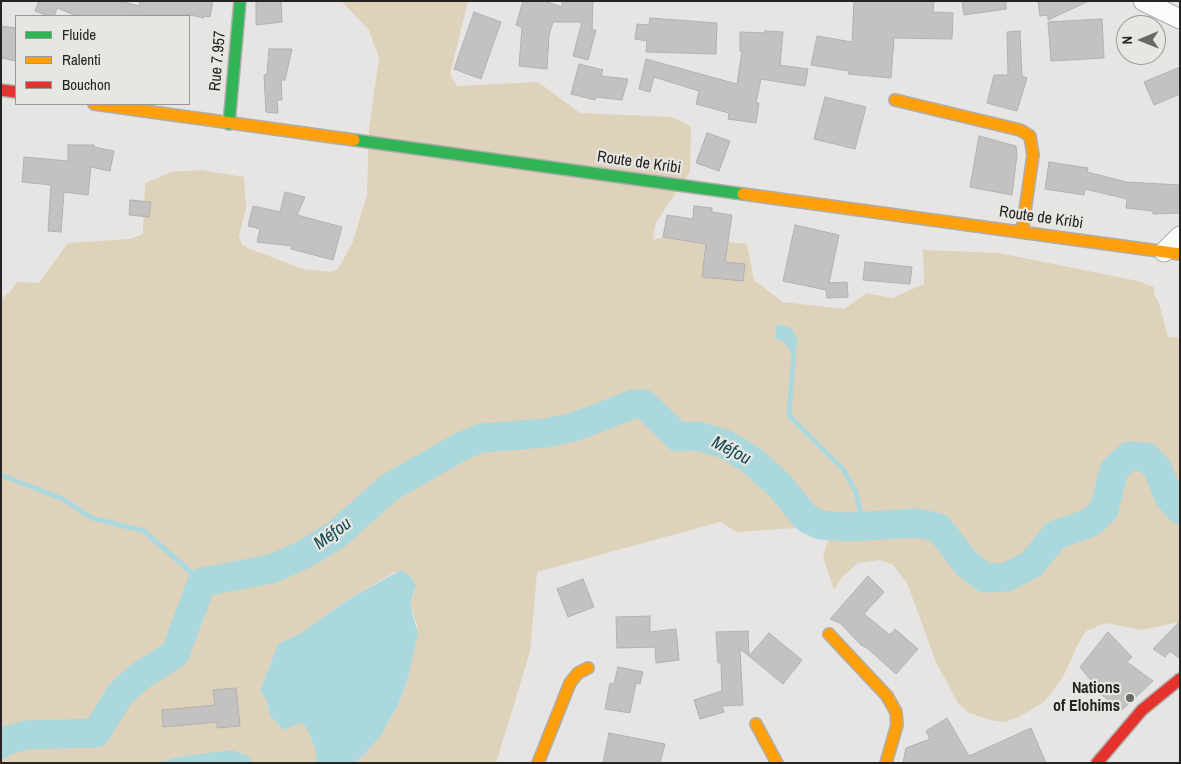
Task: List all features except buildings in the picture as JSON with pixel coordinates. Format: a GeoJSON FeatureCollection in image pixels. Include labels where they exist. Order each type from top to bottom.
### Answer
{"type":"FeatureCollection","features":[{"type":"Feature","properties":{"kind":"main road","name":"Rue 7.957"},"geometry":{"type":"LineString","coordinates":[[228,124],[240,1]]}},
{"type":"Feature","properties":{"kind":"main road"},"geometry":{"type":"LineString","coordinates":[[1,90],[15,92]]}},
{"type":"Feature","properties":{"kind":"main road"},"geometry":{"type":"LineString","coordinates":[[895,100],[1020,130],[1030,136],[1033,156],[1022,232]]}},
{"type":"Feature","properties":{"kind":"main road","name":"Route de Kribi"},"geometry":{"type":"LineString","coordinates":[[101,105],[1172,253]]}},
{"type":"Feature","properties":{"kind":"main road"},"geometry":{"type":"LineString","coordinates":[[829,634],[887,696],[896,712],[897,725],[886,763]]}},
{"type":"Feature","properties":{"kind":"main road"},"geometry":{"type":"LineString","coordinates":[[538,763],[570,683],[578,673],[588,668]]}},
{"type":"Feature","properties":{"kind":"main road"},"geometry":{"type":"LineString","coordinates":[[1097,763],[1142,710],[1180,679]]}},
{"type":"Feature","properties":{"kind":"main road"},"geometry":{"type":"LineString","coordinates":[[756,724],[777,763]]}},
{"type":"Feature","properties":{"kind":"street"},"geometry":{"type":"LineString","coordinates":[[1143,1],[1180,19]]}},
{"type":"Feature","properties":{"kind":"street"},"geometry":{"type":"LineString","coordinates":[[1172,253],[1180,236]]}},
{"type":"Feature","properties":{"kind":"shaded area"},"geometry":{"type":"Polygon","coordinates":[[[341,1],[468,1],[450,74],[457,86],[538,82],[580,113],[672,117],[691,127],[690,172],[656,222],[653,240],[669,235],[747,244],[754,280],[783,302],[844,309],[867,293],[892,298],[924,284],[923,250],[999,253],[1138,281],[1154,287],[1154,295],[1158,300],[1168,337],[1180,338],[1180,622],[1142,630],[1106,623],[1086,631],[1063,677],[1044,702],[1019,717],[1005,722],[990,720],[969,713],[958,703],[936,662],[907,583],[893,565],[880,560],[858,563],[842,577],[834,590],[823,557],[829,538],[795,528],[737,532],[720,522],[537,572],[530,652],[496,763],[354,763],[380,737],[398,705],[408,678],[416,642],[417,625],[410,604],[416,588],[395,572],[349,599],[301,633],[278,644],[260,691],[267,701],[270,716],[285,729],[301,723],[306,727],[315,748],[317,763],[253,763],[242,753],[178,757],[157,763],[1,763],[1,299],[10,292],[17,282],[39,283],[68,243],[130,239],[143,234],[145,183],[172,172],[201,170],[244,177],[246,208],[239,236],[242,244],[303,269],[331,272],[338,269],[352,244],[367,195],[369,128],[379,58],[369,30],[341,1]]]}},
{"type":"Feature","properties":{"kind":"water"},"geometry":{"type":"Polygon","coordinates":[[[779,324],[791,328],[797,338],[797,346],[794,352],[789,350],[785,343],[775,338],[776,326],[779,324]]]}},
{"type":"Feature","properties":{"kind":"water"},"geometry":{"type":"Polygon","coordinates":[[[401,570],[410,576],[416,586],[410,604],[418,634],[408,678],[398,705],[380,737],[354,763],[317,763],[315,748],[306,727],[301,723],[283,730],[270,716],[267,701],[260,691],[278,644],[301,633],[349,599],[401,570]]]}},
{"type":"Feature","properties":{"kind":"water"},"geometry":{"type":"Polygon","coordinates":[[[232,750],[248,756],[253,763],[157,763],[178,757],[232,750]]]}},
{"type":"Feature","properties":{"kind":"waterway"},"geometry":{"type":"LineString","coordinates":[[794,352],[789,416],[843,469],[856,492],[861,514]]}},
{"type":"Feature","properties":{"kind":"waterway","name":"Méfou"},"geometry":{"type":"LineString","coordinates":[[1,744],[4,741],[27,735],[96,733],[120,694],[140,676],[175,654],[202,582],[271,569],[303,555],[336,535],[390,487],[462,446],[481,438],[546,433],[574,427],[634,404],[644,404],[678,437],[697,436],[725,444],[753,461],[781,487],[806,518],[820,525],[848,527],[917,523],[939,528],[966,563],[985,578],[1007,577],[1032,564],[1055,535],[1090,523],[1104,510],[1114,470],[1129,456],[1147,457],[1157,468],[1169,497],[1180,510]]}},
{"type":"Feature","properties":{"kind":"waterway"},"geometry":{"type":"LineString","coordinates":[[1,475],[63,499],[92,518],[144,531],[202,582]]}},
{"type":"Feature","properties":{"kind":"traffic: fast"},"geometry":{"type":"LineString","coordinates":[[229,124],[240,1]]}},
{"type":"Feature","properties":{"kind":"traffic: fast"},"geometry":{"type":"LineString","coordinates":[[354,140],[743,194]]}},
{"type":"Feature","properties":{"kind":"traffic: slow"},"geometry":{"type":"LineString","coordinates":[[895,100],[1020,130],[1030,136],[1033,155],[1022,232]]}},
{"type":"Feature","properties":{"kind":"traffic: slow"},"geometry":{"type":"LineString","coordinates":[[101,105],[354,140]]}},
{"type":"Feature","properties":{"kind":"traffic: slow"},"geometry":{"type":"LineString","coordinates":[[743,194],[1180,254]]}},
{"type":"Feature","properties":{"kind":"traffic: slow"},"geometry":{"type":"LineString","coordinates":[[829,634],[887,696],[896,712],[897,725],[886,763]]}},
{"type":"Feature","properties":{"kind":"traffic: slow"},"geometry":{"type":"LineString","coordinates":[[538,763],[570,683],[578,673],[588,668]]}},
{"type":"Feature","properties":{"kind":"traffic: slow"},"geometry":{"type":"LineString","coordinates":[[756,724],[777,763]]}},
{"type":"Feature","properties":{"kind":"traffic: jam"},"geometry":{"type":"LineString","coordinates":[[1,90],[15,92]]}},
{"type":"Feature","properties":{"kind":"traffic: jam"},"geometry":{"type":"LineString","coordinates":[[1097,763],[1142,710],[1180,679]]}},
{"type":"Feature","properties":{"kind":"place","name":"Nations of Elohims"},"geometry":{"type":"Point","coordinates":[1130,698]}}]}
